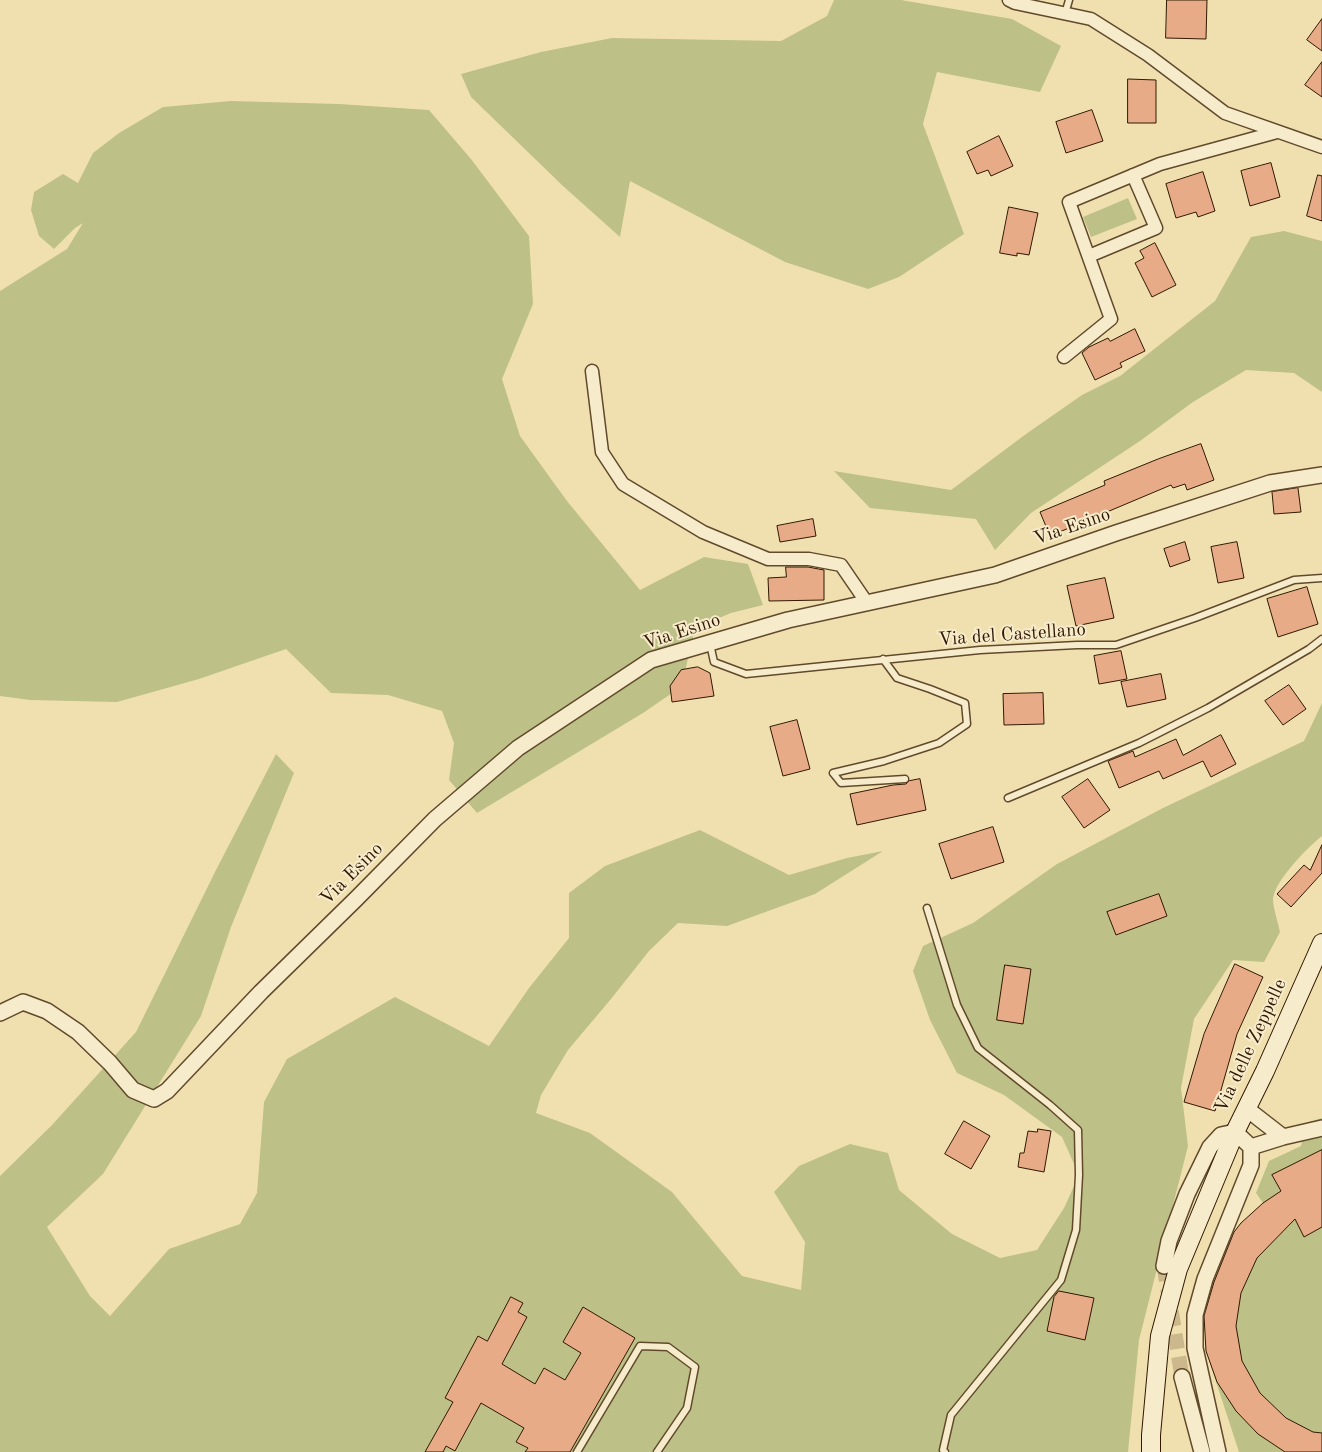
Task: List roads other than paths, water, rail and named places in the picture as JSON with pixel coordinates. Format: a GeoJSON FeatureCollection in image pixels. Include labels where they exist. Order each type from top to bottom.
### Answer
{"type":"FeatureCollection","features":[{"type":"Feature","properties":{"kind":"main road","name":"Via delle Zeppelle"},"geometry":{"type":"LineString","coordinates":[[1235,1132],[1266,1071],[1322,943]]}},
{"type":"Feature","properties":{"kind":"main road"},"geometry":{"type":"LineString","coordinates":[[1151,1452],[1150,1435],[1160,1336],[1178,1269],[1235,1132]]}},
{"type":"Feature","properties":{"kind":"street"},"geometry":{"type":"LineString","coordinates":[[1009,0],[1015,3],[1091,19],[1148,55],[1225,113],[1322,147]]}},
{"type":"Feature","properties":{"kind":"street"},"geometry":{"type":"LineString","coordinates":[[1064,357],[1111,319],[1069,202],[1160,164],[1277,132]]}},
{"type":"Feature","properties":{"kind":"street"},"geometry":{"type":"LineString","coordinates":[[1089,256],[1156,228],[1133,175]]}},
{"type":"Feature","properties":{"kind":"street"},"geometry":{"type":"LineString","coordinates":[[592,371],[602,452],[622,484],[703,532],[768,559],[809,559],[841,566],[867,603]]}},
{"type":"Feature","properties":{"kind":"street","name":"Via Esino"},"geometry":{"type":"LineString","coordinates":[[0,1013],[23,1002],[47,1011],[78,1032],[110,1063],[133,1090],[154,1099],[167,1091],[261,992],[435,819],[518,748],[651,660],[788,620],[995,575],[1270,483],[1322,475]]}},
{"type":"Feature","properties":{"kind":"street"},"geometry":{"type":"LineString","coordinates":[[1247,1109],[1283,1136]]}},
{"type":"Feature","properties":{"kind":"street"},"geometry":{"type":"LineString","coordinates":[[1252,1147],[1283,1136],[1322,1128]]}},
{"type":"Feature","properties":{"kind":"street"},"geometry":{"type":"LineString","coordinates":[[1235,1132],[1252,1147]]}},
{"type":"Feature","properties":{"kind":"street","name":"Via delle Zeppelle"},"geometry":{"type":"LineString","coordinates":[[1164,1266],[1169,1241],[1184,1202],[1210,1147],[1221,1135],[1235,1132]]}},
{"type":"Feature","properties":{"kind":"street"},"geometry":{"type":"LineString","coordinates":[[1218,1452],[1194,1348],[1195,1315],[1205,1279],[1251,1165],[1252,1147]]}},
{"type":"Feature","properties":{"kind":"street"},"geometry":{"type":"LineString","coordinates":[[1182,1377],[1202,1452]]}},
{"type":"Feature","properties":{"kind":"lane"},"geometry":{"type":"LineString","coordinates":[[1065,14],[1069,0]]}},
{"type":"Feature","properties":{"kind":"lane","name":"Via del Castellano"},"geometry":{"type":"LineString","coordinates":[[709,643],[714,662],[746,674],[980,650],[1077,644],[1116,645],[1195,618],[1294,580],[1322,578]]}},
{"type":"Feature","properties":{"kind":"lane"},"geometry":{"type":"LineString","coordinates":[[1008,798],[1139,743],[1208,708],[1309,649],[1322,639]]}},
{"type":"Feature","properties":{"kind":"lane"},"geometry":{"type":"LineString","coordinates":[[883,659],[897,678],[965,703],[967,724],[939,743],[884,761],[833,773],[841,783],[905,779]]}},
{"type":"Feature","properties":{"kind":"lane"},"geometry":{"type":"LineString","coordinates":[[927,908],[957,1005],[978,1048],[1050,1105],[1078,1130],[1080,1175],[1076,1230],[1061,1280],[951,1416],[943,1450],[945,1452]]}},
{"type":"Feature","properties":{"kind":"lane"},"geometry":{"type":"LineString","coordinates":[[577,1452],[640,1346],[668,1347],[695,1367],[687,1408],[657,1452]]}},
{"type":"Feature","properties":{"kind":"tunnel"},"geometry":{"type":"LineString","coordinates":[[1164,1266],[1182,1377]]}}]}
